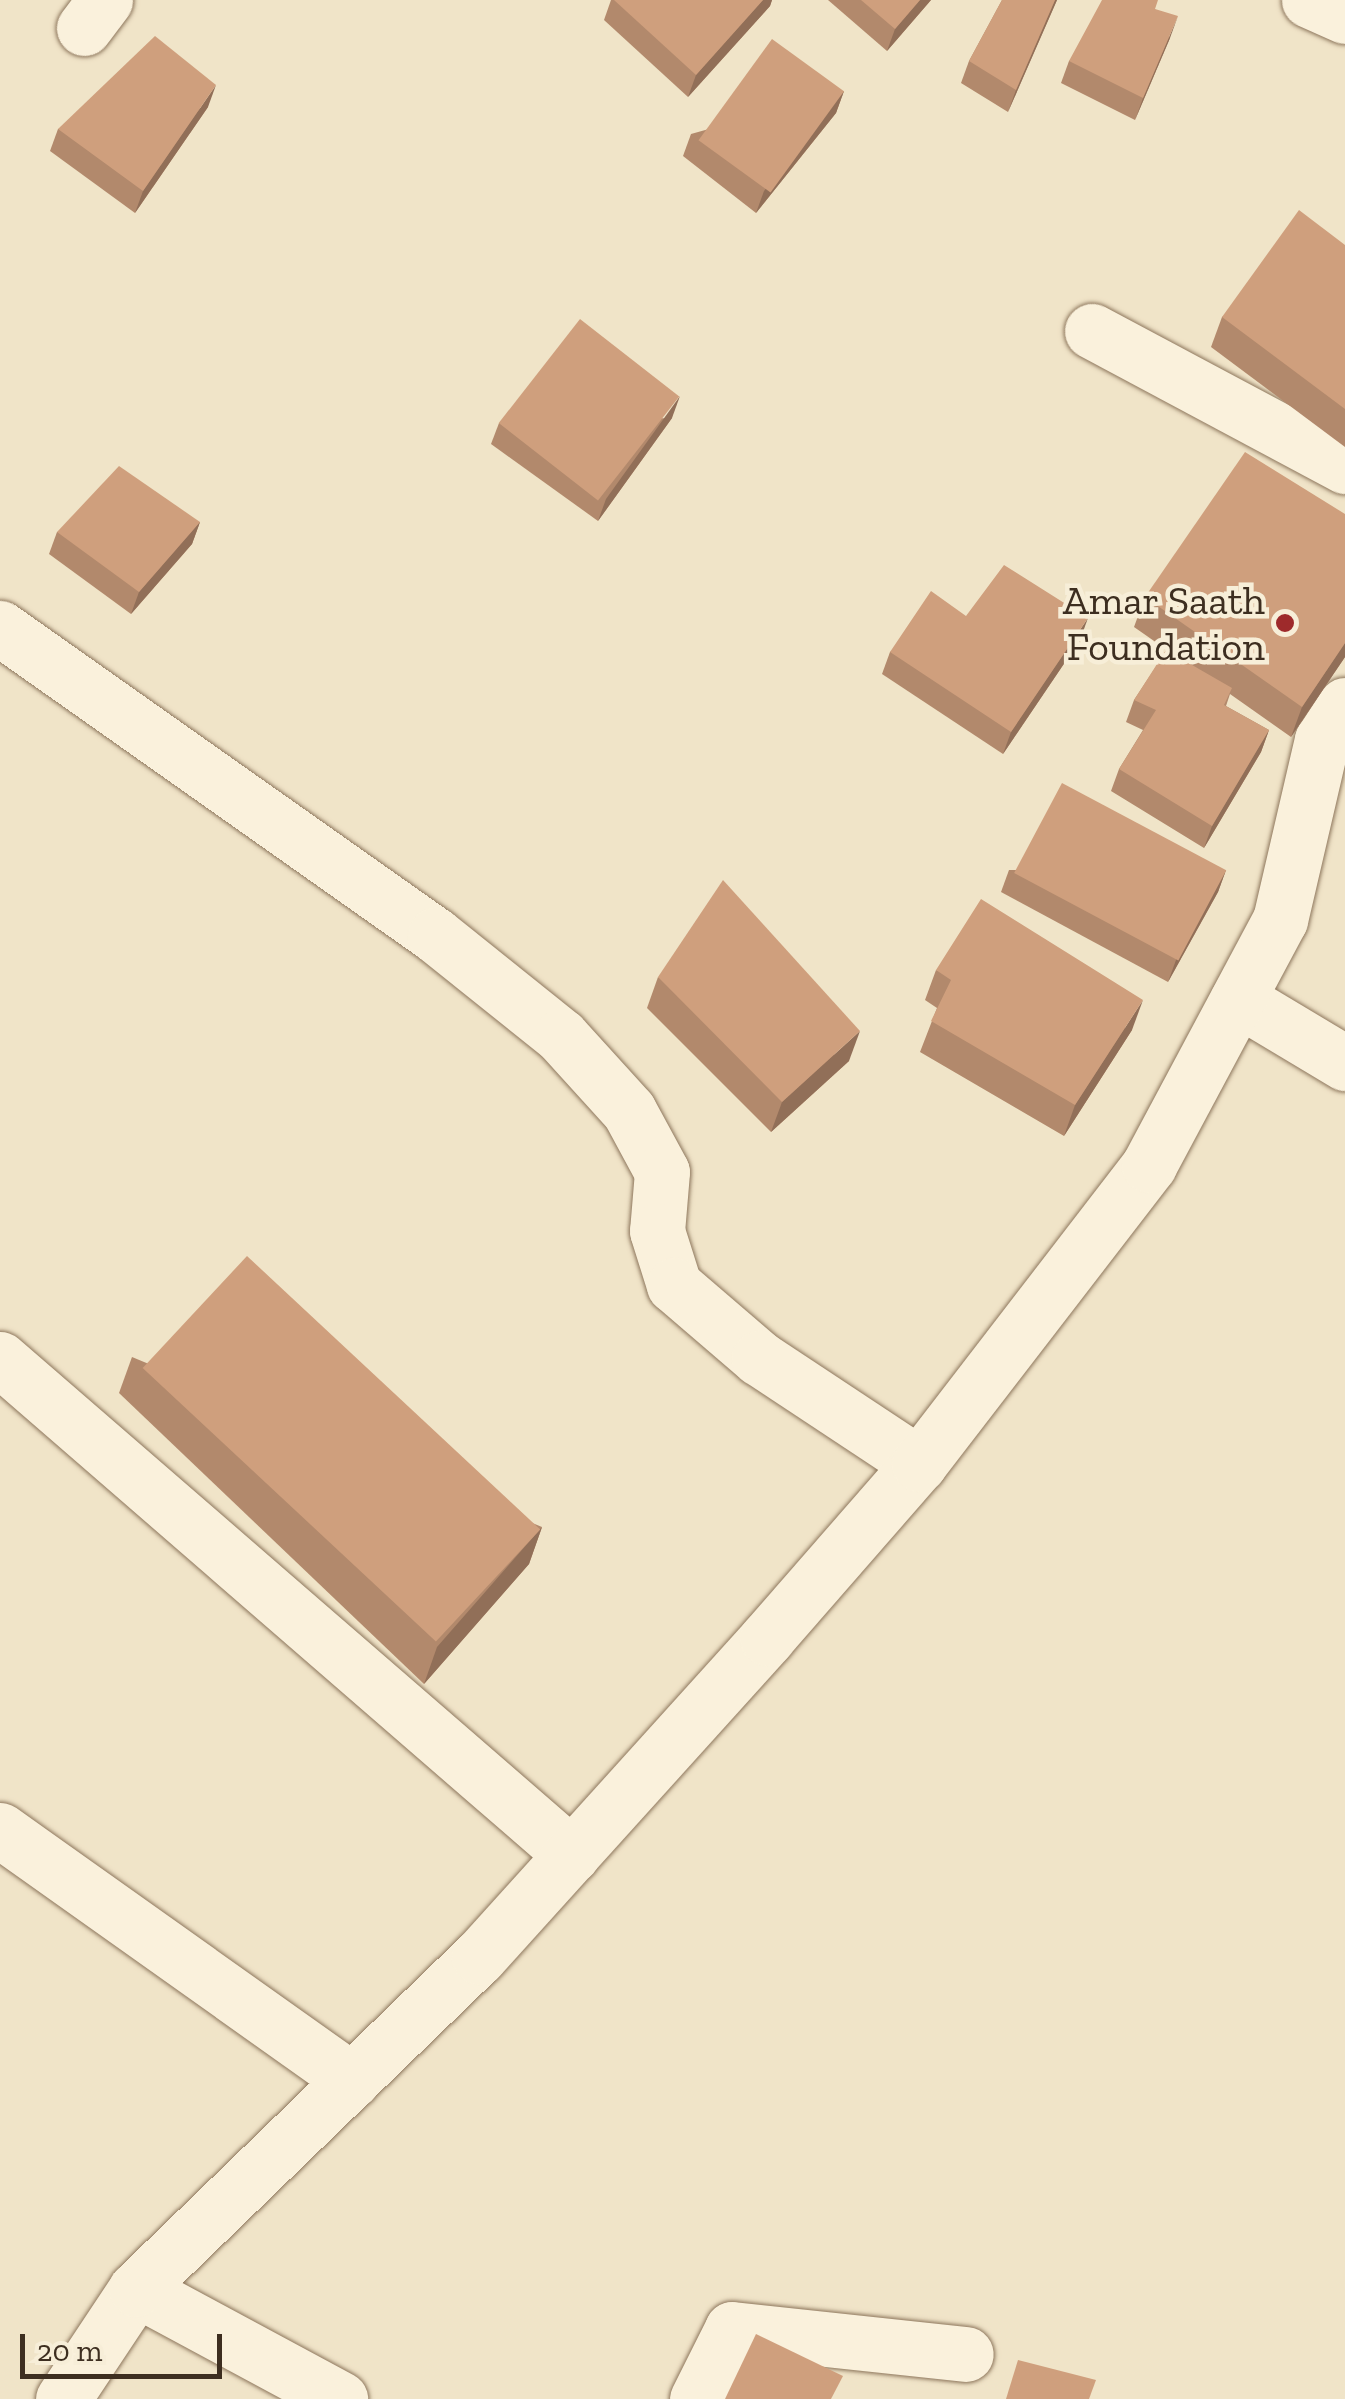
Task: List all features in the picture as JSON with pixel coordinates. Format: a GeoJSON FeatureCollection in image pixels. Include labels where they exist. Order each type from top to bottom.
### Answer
{"type":"FeatureCollection","features":[{"type":"Feature","properties":{"kind":"street"},"geometry":{"type":"LineString","coordinates":[[1309,0],[1345,16]]}},
{"type":"Feature","properties":{"kind":"street"},"geometry":{"type":"LineString","coordinates":[[1092,331],[1345,466]]}},
{"type":"Feature","properties":{"kind":"street"},"geometry":{"type":"LineString","coordinates":[[0,628],[435,935],[561,1036],[629,1111],[662,1172],[657,1231],[674,1285],[759,1358],[919,1464]]}},
{"type":"Feature","properties":{"kind":"street"},"geometry":{"type":"LineString","coordinates":[[63,2399],[136,2289],[352,2080],[572,1855],[919,1464],[1149,1165],[1280,920],[1322,740],[1345,705]]}},
{"type":"Feature","properties":{"kind":"street"},"geometry":{"type":"LineString","coordinates":[[1238,999],[1345,1063]]}},
{"type":"Feature","properties":{"kind":"street"},"geometry":{"type":"LineString","coordinates":[[0,1359],[572,1855]]}},
{"type":"Feature","properties":{"kind":"street"},"geometry":{"type":"LineString","coordinates":[[0,1830],[352,2080]]}},
{"type":"Feature","properties":{"kind":"street"},"geometry":{"type":"LineString","coordinates":[[136,2289],[340,2399]]}},
{"type":"Feature","properties":{"kind":"street"},"geometry":{"type":"LineString","coordinates":[[697,2399],[732,2329],[966,2354]]}},
{"type":"Feature","properties":{"kind":"building"},"geometry":{"type":"Polygon","coordinates":[[[614,0],[763,0],[696,75],[614,0]]]}},
{"type":"Feature","properties":{"kind":"building"},"geometry":{"type":"Polygon","coordinates":[[[861,0],[920,0],[895,29],[861,0]]]}},
{"type":"Feature","properties":{"kind":"building"},"geometry":{"type":"Polygon","coordinates":[[[1002,0],[1055,0],[1016,90],[969,61],[1002,0]]]}},
{"type":"Feature","properties":{"kind":"building"},"geometry":{"type":"Polygon","coordinates":[[[1102,0],[1158,0],[1155,9],[1178,16],[1143,98],[1069,61],[1102,0]]]}},
{"type":"Feature","properties":{"kind":"building"},"geometry":{"type":"Polygon","coordinates":[[[155,36],[216,85],[143,191],[58,129],[155,36]]]}},
{"type":"Feature","properties":{"kind":"building"},"geometry":{"type":"Polygon","coordinates":[[[772,39],[844,91],[771,192],[699,140],[772,39]]]}},
{"type":"Feature","properties":{"kind":"building"},"geometry":{"type":"Polygon","coordinates":[[[1299,210],[1345,245],[1345,409],[1222,317],[1299,210]]]}},
{"type":"Feature","properties":{"kind":"building"},"geometry":{"type":"Polygon","coordinates":[[[580,319],[679,397],[598,501],[499,423],[580,319]]]}},
{"type":"Feature","properties":{"kind":"building"},"geometry":{"type":"Polygon","coordinates":[[[1245,452],[1345,514],[1345,643],[1302,707],[1145,597],[1245,452]]]}},
{"type":"Feature","properties":{"kind":"building"},"geometry":{"type":"Polygon","coordinates":[[[119,466],[200,522],[139,592],[57,532],[119,466]]]}},
{"type":"Feature","properties":{"kind":"building"},"geometry":{"type":"Polygon","coordinates":[[[1004,565],[1088,618],[1011,732],[890,652],[931,591],[966,616],[1004,565]]]}},
{"type":"Feature","properties":{"kind":"building"},"geometry":{"type":"Polygon","coordinates":[[[1166,650],[1232,688],[1224,705],[1269,730],[1212,826],[1119,769],[1156,710],[1134,700],[1166,650]]]}},
{"type":"Feature","properties":{"kind":"building"},"geometry":{"type":"Polygon","coordinates":[[[1062,783],[1226,870],[1178,960],[1014,873],[1062,783]]]}},
{"type":"Feature","properties":{"kind":"building"},"geometry":{"type":"Polygon","coordinates":[[[723,880],[860,1031],[782,1102],[658,977],[723,880]]]}},
{"type":"Feature","properties":{"kind":"building"},"geometry":{"type":"Polygon","coordinates":[[[981,899],[1143,1000],[1075,1105],[931,1021],[951,980],[936,970],[981,899]]]}},
{"type":"Feature","properties":{"kind":"building"},"geometry":{"type":"Polygon","coordinates":[[[247,1256],[540,1529],[436,1641],[143,1368],[247,1256]]]}},
{"type":"Feature","properties":{"kind":"building"},"geometry":{"type":"Polygon","coordinates":[[[756,2334],[843,2376],[831,2399],[725,2399],[756,2334]]]}},
{"type":"Feature","properties":{"kind":"building"},"geometry":{"type":"Polygon","coordinates":[[[1018,2360],[1096,2380],[1089,2399],[1006,2399],[1018,2360]]]}},
{"type":"Feature","properties":{"kind":"place","name":"Amar Saath Foundation"},"geometry":{"type":"Point","coordinates":[1285,623]}}]}
